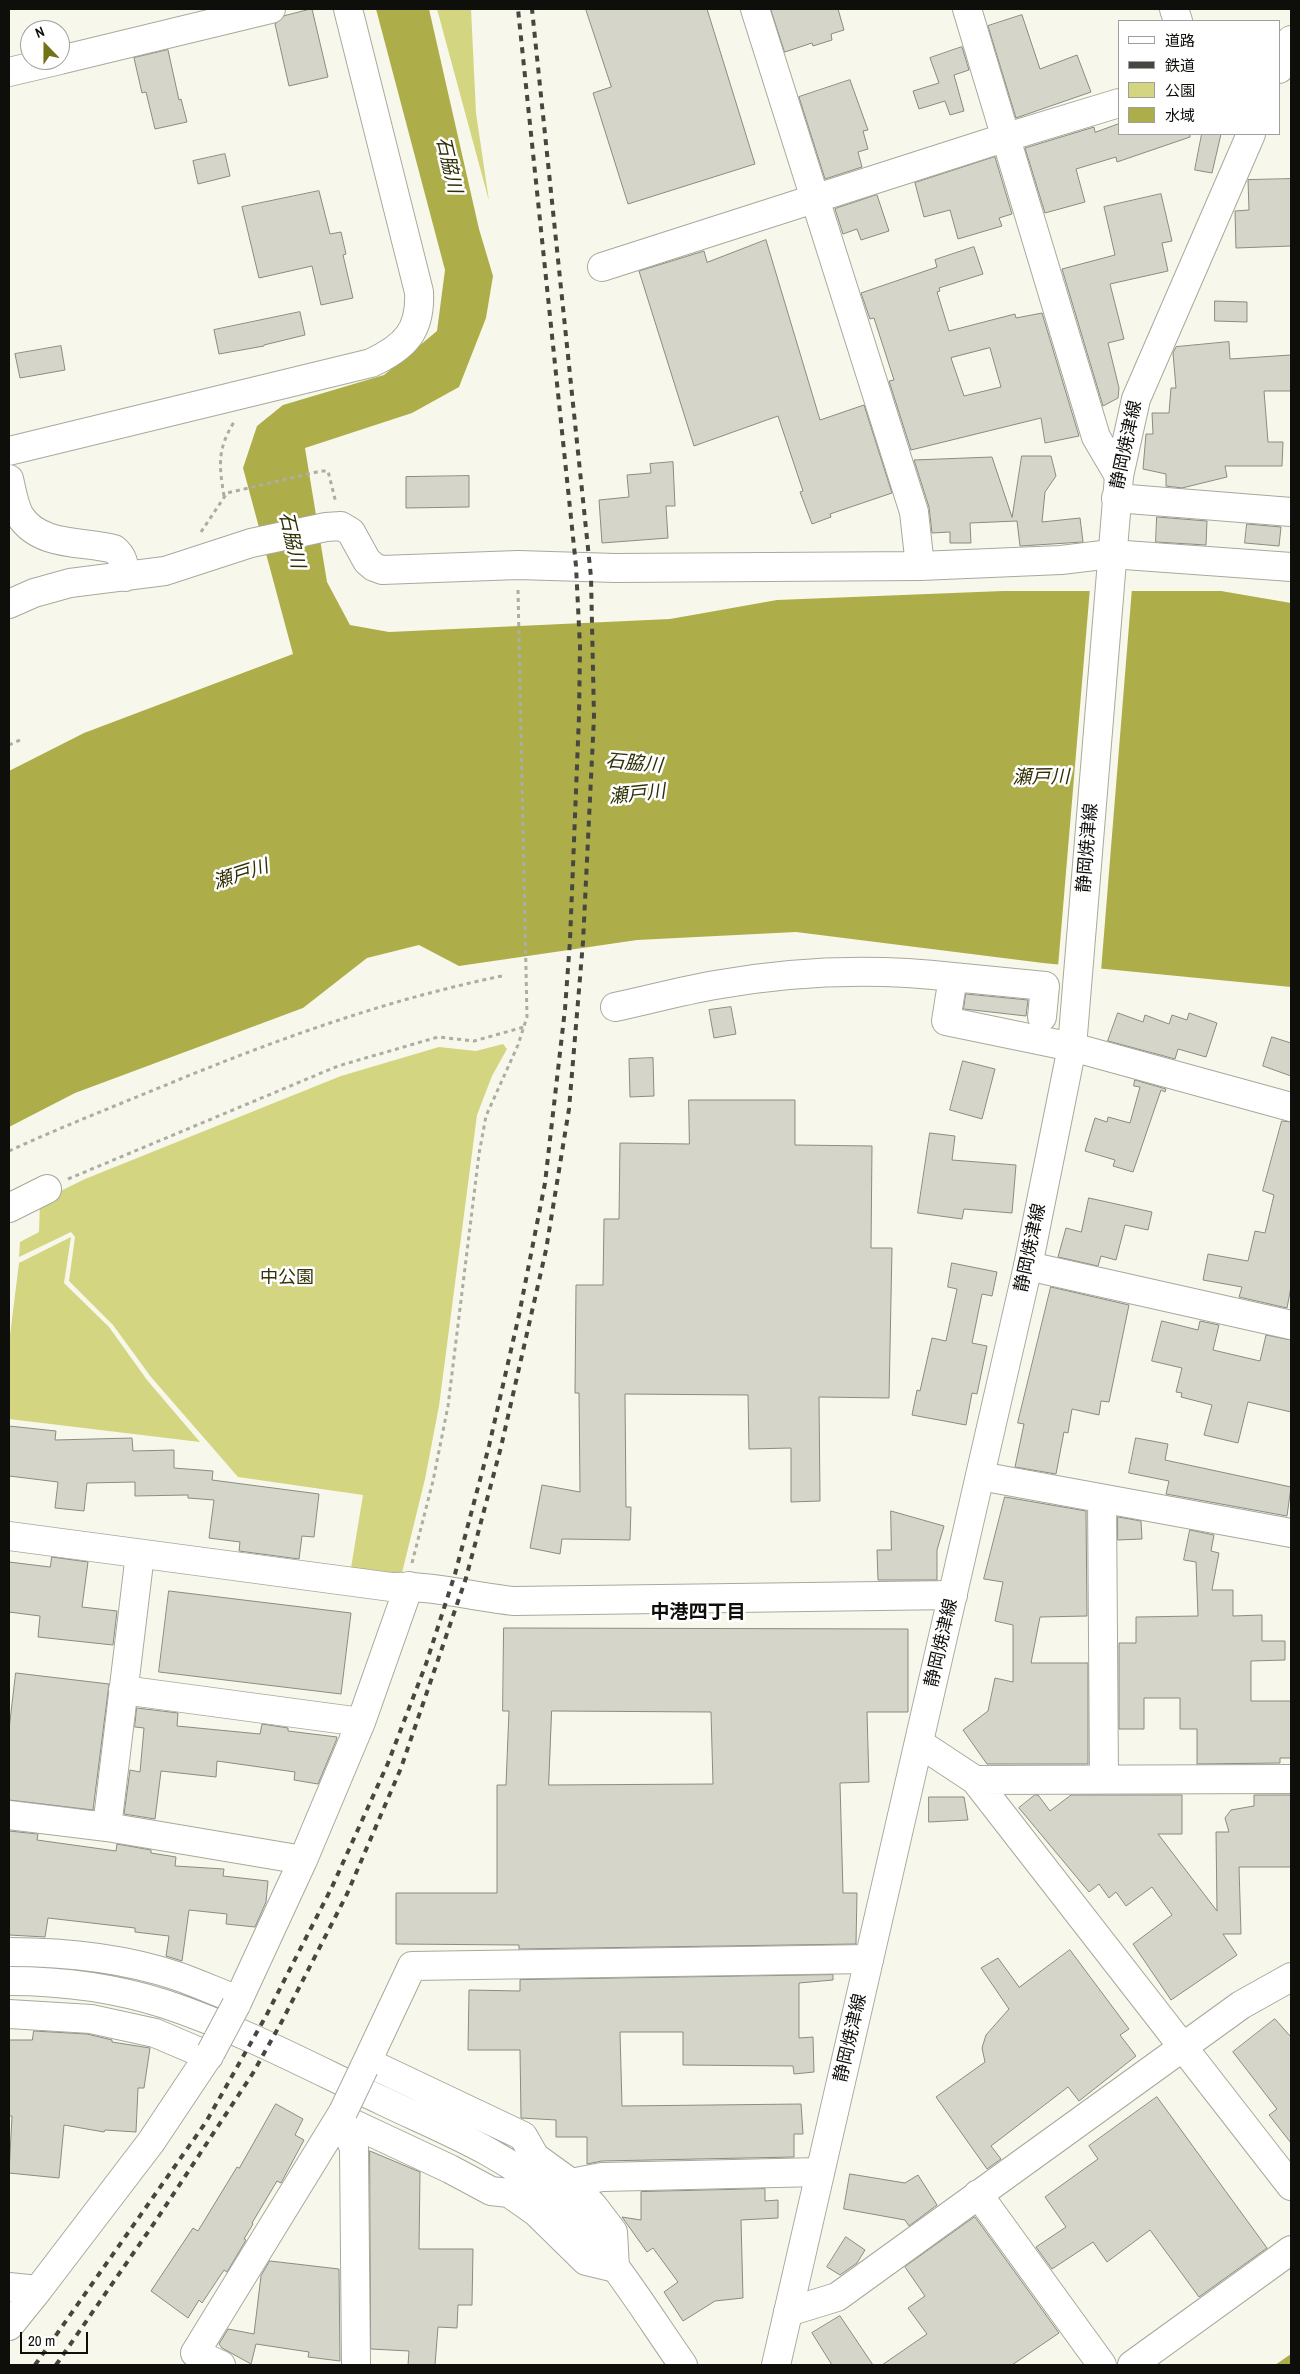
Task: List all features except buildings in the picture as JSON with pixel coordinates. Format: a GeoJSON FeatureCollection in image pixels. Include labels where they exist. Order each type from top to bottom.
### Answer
{"type":"FeatureCollection","features":[{"type":"Feature","properties":{"kind":"street"},"geometry":{"type":"LineString","coordinates":[[70,58],[271,9]]}},
{"type":"Feature","properties":{"kind":"street"},"geometry":{"type":"LineString","coordinates":[[9,451],[371,363],[394,352],[416,325],[420,308],[419,292],[348,9]]}},
{"type":"Feature","properties":{"kind":"street"},"geometry":{"type":"LineString","coordinates":[[755,9],[914,512],[920,566]]}},
{"type":"Feature","properties":{"kind":"street"},"geometry":{"type":"LineString","coordinates":[[967,9],[1096,437],[1117,487],[1291,512]]}},
{"type":"Feature","properties":{"kind":"street"},"geometry":{"type":"LineString","coordinates":[[602,267],[1118,103]]}},
{"type":"Feature","properties":{"kind":"street","name":"静岡焼津線"},"geometry":{"type":"LineString","coordinates":[[776,2365],[1028,1266],[1073,1037],[1117,487],[1136,399],[1251,135]]}},
{"type":"Feature","properties":{"kind":"street"},"geometry":{"type":"LineString","coordinates":[[9,479],[19,515],[29,527],[57,540],[114,549],[120,554],[124,562],[125,577]]}},
{"type":"Feature","properties":{"kind":"street"},"geometry":{"type":"LineString","coordinates":[[9,604],[34,593],[70,583],[165,571],[250,543],[333,526],[351,532],[367,561],[374,567],[382,570],[518,565],[615,568],[920,566],[1061,560],[1291,567]]}},
{"type":"Feature","properties":{"kind":"street"},"geometry":{"type":"LineString","coordinates":[[615,1007],[716,985],[803,974],[900,971],[1045,986],[1042,1016]]}},
{"type":"Feature","properties":{"kind":"street"},"geometry":{"type":"LineString","coordinates":[[953,977],[946,1020],[1073,1037],[1291,1107]]}},
{"type":"Feature","properties":{"kind":"street"},"geometry":{"type":"LineString","coordinates":[[9,1208],[47,1189]]}},
{"type":"Feature","properties":{"kind":"street"},"geometry":{"type":"LineString","coordinates":[[1028,1266],[1291,1325]]}},
{"type":"Feature","properties":{"kind":"street"},"geometry":{"type":"LineString","coordinates":[[980,1476],[1291,1533]]}},
{"type":"Feature","properties":{"kind":"street"},"geometry":{"type":"LineString","coordinates":[[1102,1499],[1104,1779]]}},
{"type":"Feature","properties":{"kind":"street"},"geometry":{"type":"LineString","coordinates":[[9,1536],[391,1587],[418,1586],[514,1602],[953,1596]]}},
{"type":"Feature","properties":{"kind":"street"},"geometry":{"type":"LineString","coordinates":[[106,1827],[140,1554]]}},
{"type":"Feature","properties":{"kind":"street"},"geometry":{"type":"LineString","coordinates":[[9,2326],[151,2142],[210,2054],[237,2003],[303,1860],[361,1722],[409,1586]]}},
{"type":"Feature","properties":{"kind":"street"},"geometry":{"type":"LineString","coordinates":[[123,1690],[361,1722]]}},
{"type":"Feature","properties":{"kind":"street"},"geometry":{"type":"LineString","coordinates":[[919,1743],[975,1780],[1291,2186]]}},
{"type":"Feature","properties":{"kind":"street"},"geometry":{"type":"LineString","coordinates":[[975,1780],[1291,1779]]}},
{"type":"Feature","properties":{"kind":"street"},"geometry":{"type":"LineString","coordinates":[[9,1815],[106,1827],[303,1860]]}},
{"type":"Feature","properties":{"kind":"street"},"geometry":{"type":"LineString","coordinates":[[9,1952],[34,1952],[101,1958],[176,1976],[237,2003]]}},
{"type":"Feature","properties":{"kind":"street"},"geometry":{"type":"LineString","coordinates":[[221,2365],[195,2353],[342,2115],[412,1966],[869,1959]]}},
{"type":"Feature","properties":{"kind":"street"},"geometry":{"type":"LineString","coordinates":[[788,2312],[837,2297],[1241,2005],[1291,1977]]}},
{"type":"Feature","properties":{"kind":"street"},"geometry":{"type":"LineString","coordinates":[[9,1982],[32,1981],[95,1988],[163,2004],[233,2031],[466,2140],[500,2158],[553,2196],[615,2268],[683,2365]]}},
{"type":"Feature","properties":{"kind":"street"},"geometry":{"type":"LineString","coordinates":[[9,2014],[91,2019],[155,2033],[210,2054]]}},
{"type":"Feature","properties":{"kind":"street"},"geometry":{"type":"LineString","coordinates":[[365,2065],[523,2136],[535,2157],[571,2183],[594,2206],[612,2232],[615,2268]]}},
{"type":"Feature","properties":{"kind":"street"},"geometry":{"type":"LineString","coordinates":[[342,2115],[491,2191],[510,2193],[536,2212],[586,2261],[615,2268]]}},
{"type":"Feature","properties":{"kind":"street"},"geometry":{"type":"LineString","coordinates":[[342,2115],[354,2148],[356,2365]]}},
{"type":"Feature","properties":{"kind":"street"},"geometry":{"type":"LineString","coordinates":[[571,2183],[602,2177],[820,2172]]}},
{"type":"Feature","properties":{"kind":"street"},"geometry":{"type":"LineString","coordinates":[[978,2194],[1102,2365]]}},
{"type":"Feature","properties":{"kind":"street"},"geometry":{"type":"LineString","coordinates":[[1132,2365],[1291,2250]]}},
{"type":"Feature","properties":{"kind":"street"},"geometry":{"type":"LineString","coordinates":[[9,2287],[38,2290]]}},
{"type":"Feature","properties":{"kind":"path"},"geometry":{"type":"LineString","coordinates":[[224,496],[220,468],[221,451],[228,431],[250,403],[256,390]]}},
{"type":"Feature","properties":{"kind":"path"},"geometry":{"type":"LineString","coordinates":[[232,492],[328,471],[333,526]]}},
{"type":"Feature","properties":{"kind":"path"},"geometry":{"type":"LineString","coordinates":[[409,1586],[448,1406],[478,1154],[486,1116],[527,1017],[518,585]]}},
{"type":"Feature","properties":{"kind":"path"},"geometry":{"type":"LineString","coordinates":[[9,745],[20,740]]}},
{"type":"Feature","properties":{"kind":"path"},"geometry":{"type":"LineString","coordinates":[[9,1151],[227,1060],[303,1031],[405,999],[502,976]]}},
{"type":"Feature","properties":{"kind":"path"},"geometry":{"type":"LineString","coordinates":[[47,1189],[82,1172],[338,1066],[438,1037],[474,1041],[524,1027]]}},
{"type":"Feature","properties":{"kind":"green space"},"geometry":{"type":"Polygon","coordinates":[[[437,9],[471,9],[476,113],[489,201],[437,9]]]}},
{"type":"Feature","properties":{"kind":"green space","name":"中公園"},"geometry":{"type":"Polygon","coordinates":[[[503,1044],[507,1049],[492,1076],[477,1115],[439,1406],[425,1479],[400,1581],[350,1574],[363,1495],[238,1477],[151,1377],[113,1325],[69,1281],[75,1237],[71,1232],[19,1257],[20,1242],[39,1232],[40,1201],[85,1179],[341,1076],[439,1047],[476,1051],[503,1044]]]}},
{"type":"Feature","properties":{"kind":"green space"},"geometry":{"type":"Polygon","coordinates":[[[71,1237],[64,1283],[109,1327],[147,1380],[200,1442],[9,1419],[9,1343],[19,1263],[71,1237]]]}},
{"type":"Feature","properties":{"kind":"water"},"geometry":{"type":"Polygon","coordinates":[[[376,9],[429,9],[479,229],[493,276],[486,318],[459,387],[412,413],[305,448],[327,582],[350,625],[389,632],[670,619],[777,600],[1003,591],[1221,591],[1291,603],[1291,987],[1043,963],[796,932],[637,940],[459,966],[419,945],[367,958],[303,1008],[75,1093],[9,1127],[9,771],[84,733],[293,654],[243,468],[257,426],[283,405],[384,375],[437,331],[445,270],[376,9]]]}},
{"type":"Feature","properties":{"kind":"water"},"geometry":{"type":"Polygon","coordinates":[[[1291,2354],[1291,2365],[1275,2365],[1291,2354]]]}},
{"type":"Feature","properties":{"kind":"pier"},"geometry":{"type":"Polygon","coordinates":[[[1090,588],[1132,588],[1101,971],[1058,967],[1090,588]]]}},
{"type":"Feature","properties":{"kind":"railway"},"geometry":{"type":"LineString","coordinates":[[35,2365],[206,2122],[266,2016],[332,1887],[388,1763],[426,1664],[455,1574],[489,1446],[519,1315],[545,1183],[565,1009],[570,941],[580,647],[576,566],[518,9]]}},
{"type":"Feature","properties":{"kind":"railway"},"geometry":{"type":"LineString","coordinates":[[56,2365],[157,2219],[253,2073],[281,2023],[347,1894],[401,1768],[466,1578],[501,1447],[546,1250],[569,1109],[583,942],[594,717],[591,577],[532,9]]}},
{"type":"Feature","properties":{"kind":"district","name":"中港四丁目"},"geometry":{"type":"Point","coordinates":[698,1613]}},
{"type":"Feature","properties":{"kind":"water label","name":"石脇川"},"geometry":{"type":"Point","coordinates":[448,165]}},
{"type":"Feature","properties":{"kind":"water label","name":"石脇川"},"geometry":{"type":"Point","coordinates":[291,540]}},
{"type":"Feature","properties":{"kind":"water label","name":"石脇川"},"geometry":{"type":"Point","coordinates":[634,764]}},
{"type":"Feature","properties":{"kind":"water label","name":"瀬戸川"},"geometry":{"type":"Point","coordinates":[1041,778]}},
{"type":"Feature","properties":{"kind":"water label","name":"瀬戸川"},"geometry":{"type":"Point","coordinates":[637,795]}},
{"type":"Feature","properties":{"kind":"water label","name":"瀬戸川"},"geometry":{"type":"Point","coordinates":[241,875]}}]}
